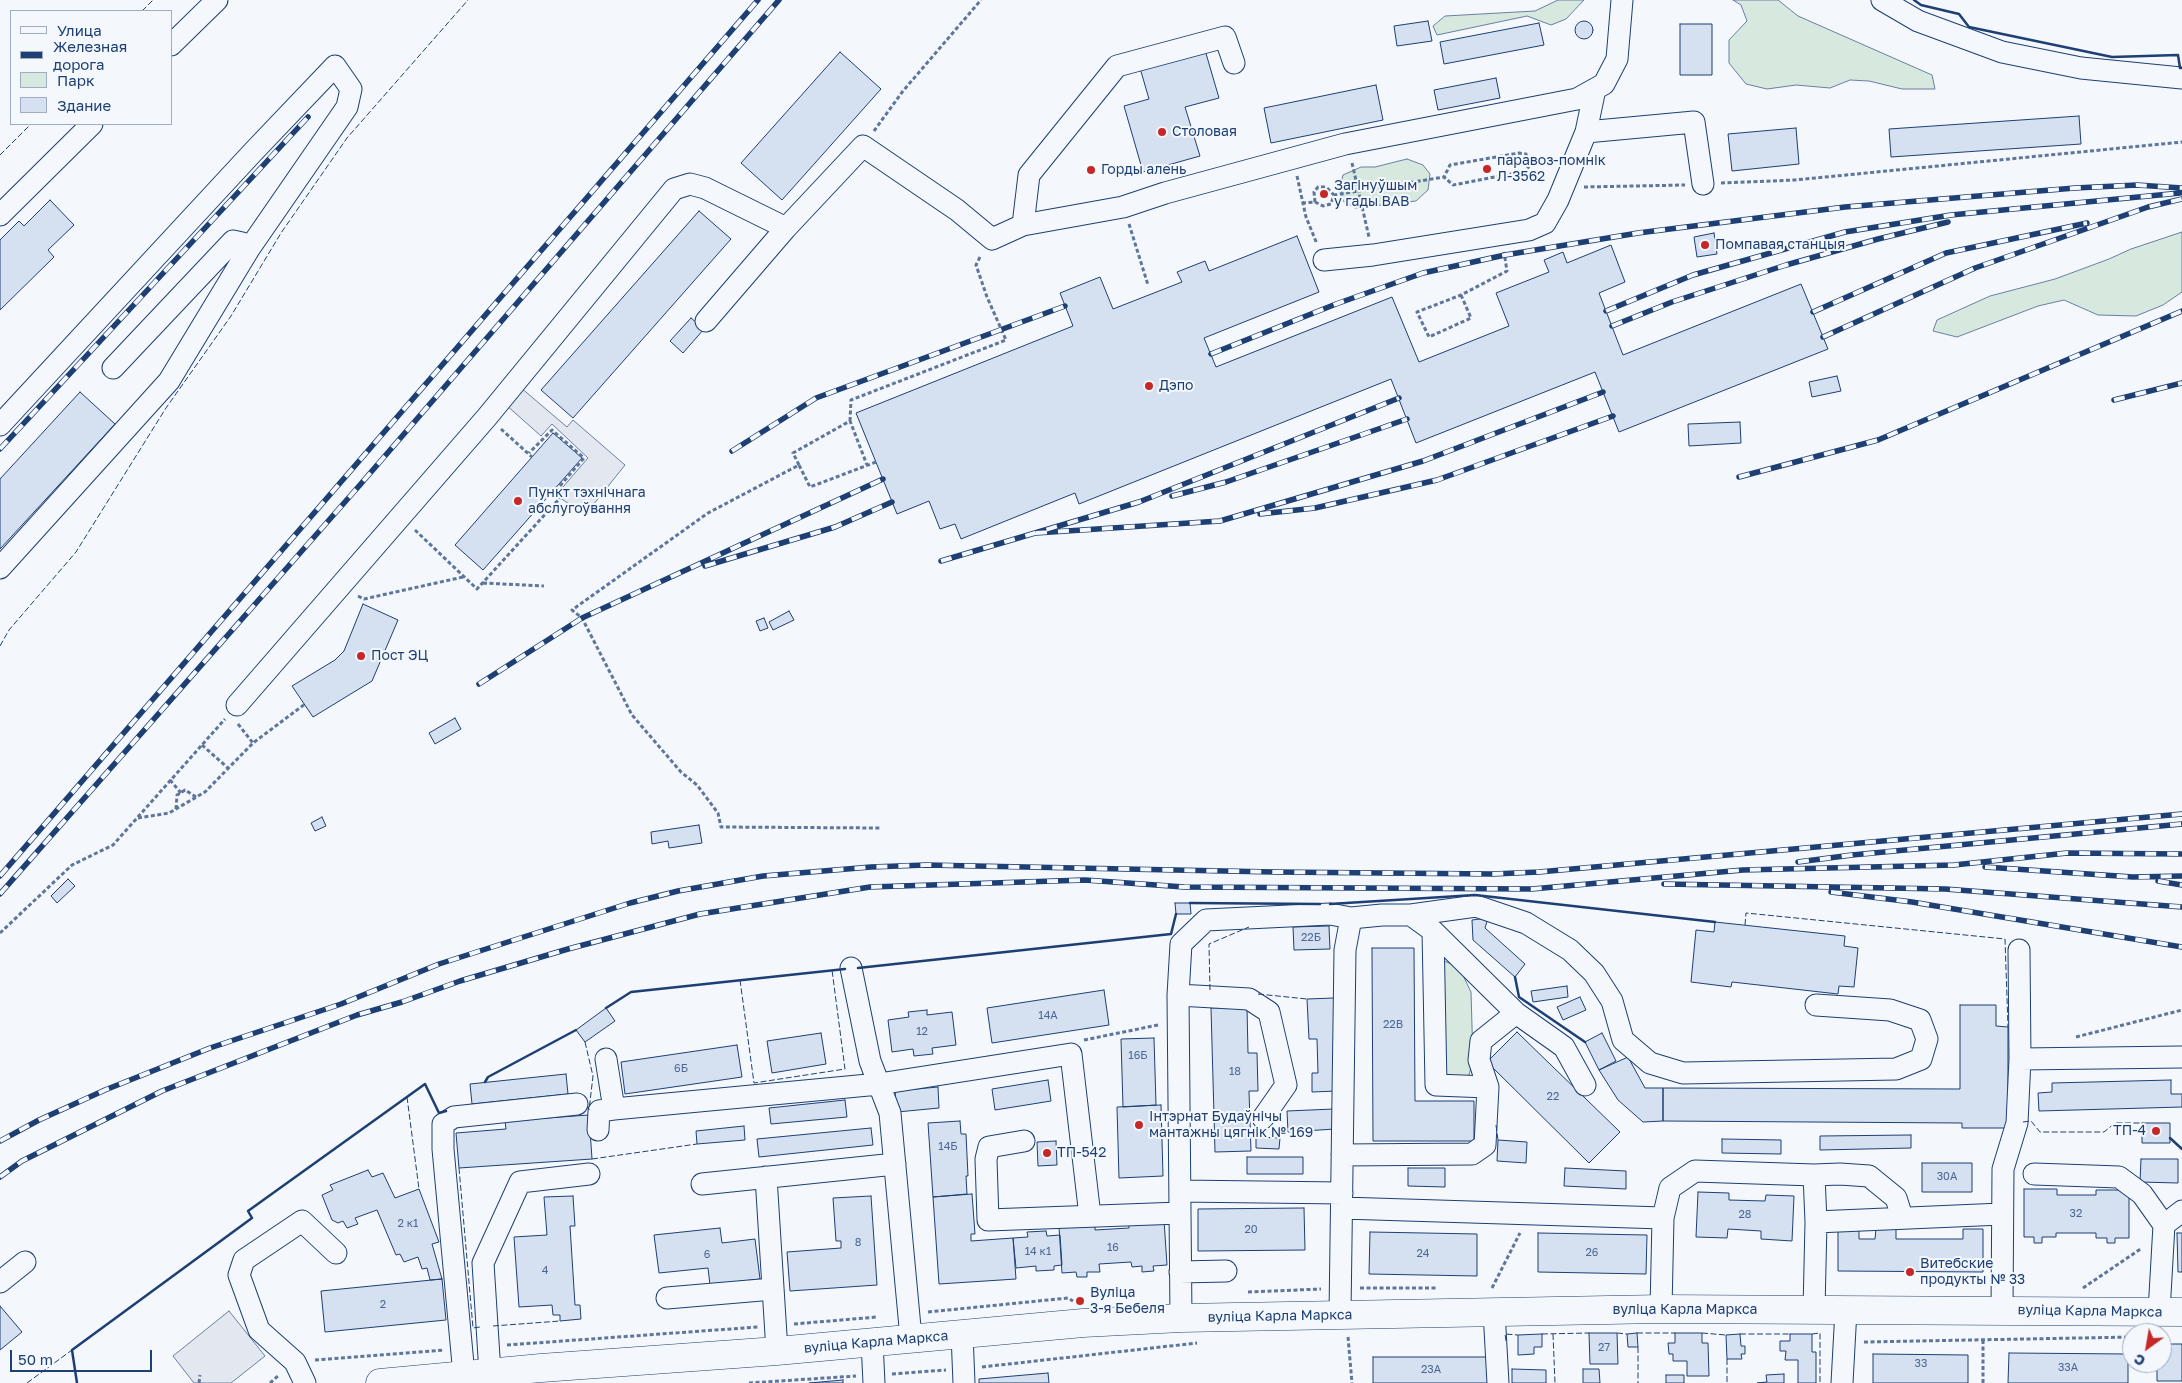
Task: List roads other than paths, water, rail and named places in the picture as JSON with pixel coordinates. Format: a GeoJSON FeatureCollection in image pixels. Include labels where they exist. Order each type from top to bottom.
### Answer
{"type":"FeatureCollection","features":[{"type":"Feature","properties":{"kind":"main road","name":"вуліца Карла Маркса"},"geometry":{"type":"LineString","coordinates":[[380,1383],[477,1374],[542,1376],[777,1351],[1083,1323],[1181,1318],[1344,1323],[1493,1300],[1661,1309],[2002,1309],[2170,1312]]}},
{"type":"Feature","properties":{"kind":"street"},"geometry":{"type":"LineString","coordinates":[[172,44],[217,0]]}},
{"type":"Feature","properties":{"kind":"street"},"geometry":{"type":"LineString","coordinates":[[706,321],[786,228],[863,146],[957,210],[992,239],[1023,225],[1123,207],[1165,193],[1345,144],[1473,117],[1577,99],[1604,84],[1617,59],[1622,0]]}},
{"type":"Feature","properties":{"kind":"street"},"geometry":{"type":"LineString","coordinates":[[1882,0],[1918,21],[2002,52],[2081,68],[2182,78]]}},
{"type":"Feature","properties":{"kind":"street"},"geometry":{"type":"LineString","coordinates":[[1023,225],[1029,175],[1117,66],[1225,37],[1234,63]]}},
{"type":"Feature","properties":{"kind":"street"},"geometry":{"type":"LineString","coordinates":[[0,425],[335,66],[351,89],[347,107],[249,250],[169,381],[0,568]]}},
{"type":"Feature","properties":{"kind":"street"},"geometry":{"type":"LineString","coordinates":[[1324,260],[1373,255],[1529,230],[1545,223],[1563,188],[1586,132],[1595,89]]}},
{"type":"Feature","properties":{"kind":"street"},"geometry":{"type":"LineString","coordinates":[[1586,132],[1694,122],[1703,184]]}},
{"type":"Feature","properties":{"kind":"street"},"geometry":{"type":"LineString","coordinates":[[0,216],[91,125]]}},
{"type":"Feature","properties":{"kind":"street"},"geometry":{"type":"LineString","coordinates":[[234,709],[487,417],[674,189],[690,184],[705,188],[786,228]]}},
{"type":"Feature","properties":{"kind":"street"},"geometry":{"type":"LineString","coordinates":[[112,368],[233,242],[242,243],[249,250]]}},
{"type":"Feature","properties":{"kind":"street"},"geometry":{"type":"LineString","coordinates":[[1181,1318],[1178,994],[1181,944],[1206,920],[1330,914],[1351,918],[1382,915],[1412,916],[1476,906],[1526,923],[1570,950],[1594,973],[1612,1001],[1623,1040],[1650,1063],[1683,1072],[1896,1069],[1921,1059],[1927,1039],[1920,1020],[1890,1010],[1816,1005]]}},
{"type":"Feature","properties":{"kind":"street"},"geometry":{"type":"LineString","coordinates":[[1412,916],[1434,931],[1516,1013],[1564,1047],[1585,1085]]}},
{"type":"Feature","properties":{"kind":"street"},"geometry":{"type":"LineString","coordinates":[[1344,1323],[1342,1155],[1345,950],[1351,918]]}},
{"type":"Feature","properties":{"kind":"street"},"geometry":{"type":"LineString","coordinates":[[1434,931],[1436,1085],[1488,1087]]}},
{"type":"Feature","properties":{"kind":"street"},"geometry":{"type":"LineString","coordinates":[[2002,1309],[2003,1169],[2017,1123],[2030,1059],[2019,950]]}},
{"type":"Feature","properties":{"kind":"street"},"geometry":{"type":"LineString","coordinates":[[851,968],[870,1061],[890,1113],[911,1338]]}},
{"type":"Feature","properties":{"kind":"street"},"geometry":{"type":"LineString","coordinates":[[1178,994],[1249,999],[1269,1012],[1286,1086],[1263,1118]]}},
{"type":"Feature","properties":{"kind":"street"},"geometry":{"type":"LineString","coordinates":[[1342,1155],[1472,1154],[1485,1145],[1488,1087],[1479,1060],[1481,1041],[1516,1013]]}},
{"type":"Feature","properties":{"kind":"street"},"geometry":{"type":"LineString","coordinates":[[598,1130],[599,1111],[879,1084],[1071,1054],[1090,1216]]}},
{"type":"Feature","properties":{"kind":"street"},"geometry":{"type":"LineString","coordinates":[[2030,1059],[2182,1057]]}},
{"type":"Feature","properties":{"kind":"street"},"geometry":{"type":"LineString","coordinates":[[606,1059],[614,1109]]}},
{"type":"Feature","properties":{"kind":"street"},"geometry":{"type":"LineString","coordinates":[[477,1374],[443,1149],[443,1124],[454,1117],[577,1104]]}},
{"type":"Feature","properties":{"kind":"street"},"geometry":{"type":"LineString","coordinates":[[1024,1141],[989,1146],[986,1159],[988,1220],[1180,1212]]}},
{"type":"Feature","properties":{"kind":"street"},"geometry":{"type":"LineString","coordinates":[[702,1184],[895,1164]]}},
{"type":"Feature","properties":{"kind":"street"},"geometry":{"type":"LineString","coordinates":[[1661,1309],[1662,1218],[1670,1188],[1695,1171],[1869,1176],[1896,1198],[1902,1217]]}},
{"type":"Feature","properties":{"kind":"street"},"geometry":{"type":"LineString","coordinates":[[477,1374],[483,1263],[520,1182],[589,1174]]}},
{"type":"Feature","properties":{"kind":"street"},"geometry":{"type":"LineString","coordinates":[[2034,1174],[2118,1177],[2142,1194],[2164,1230],[2170,1312]]}},
{"type":"Feature","properties":{"kind":"street"},"geometry":{"type":"LineString","coordinates":[[1814,1175],[1816,1222],[1814,1310]]}},
{"type":"Feature","properties":{"kind":"street"},"geometry":{"type":"LineString","coordinates":[[766,1177],[777,1351]]}},
{"type":"Feature","properties":{"kind":"street"},"geometry":{"type":"LineString","coordinates":[[1180,1191],[1529,1214],[1662,1218]]}},
{"type":"Feature","properties":{"kind":"street"},"geometry":{"type":"LineString","coordinates":[[2164,1230],[2182,1211]]}},
{"type":"Feature","properties":{"kind":"street"},"geometry":{"type":"LineString","coordinates":[[1816,1222],[2002,1214]]}},
{"type":"Feature","properties":{"kind":"street"},"geometry":{"type":"LineString","coordinates":[[305,1383],[296,1362],[259,1330],[239,1275],[244,1260],[302,1221],[336,1252]]}},
{"type":"Feature","properties":{"kind":"street"},"geometry":{"type":"LineString","coordinates":[[0,1282],[25,1262]]}},
{"type":"Feature","properties":{"kind":"street"},"geometry":{"type":"LineString","coordinates":[[1180,1272],[1226,1271]]}},
{"type":"Feature","properties":{"kind":"street"},"geometry":{"type":"LineString","coordinates":[[667,1298],[774,1289]]}},
{"type":"Feature","properties":{"kind":"street"},"geometry":{"type":"LineString","coordinates":[[1493,1300],[1498,1383]]}},
{"type":"Feature","properties":{"kind":"street"},"geometry":{"type":"LineString","coordinates":[[1842,1383],[1846,1310]]}},
{"type":"Feature","properties":{"kind":"street"},"geometry":{"type":"LineString","coordinates":[[962,1334],[964,1376]]}},
{"type":"Feature","properties":{"kind":"street"},"geometry":{"type":"LineString","coordinates":[[872,1342],[874,1379]]}},
{"type":"Feature","properties":{"kind":"railway"},"geometry":{"type":"LineString","coordinates":[[0,876],[758,0]]}},
{"type":"Feature","properties":{"kind":"railway"},"geometry":{"type":"LineString","coordinates":[[0,894],[359,486],[779,0]]}},
{"type":"Feature","properties":{"kind":"railway"},"geometry":{"type":"LineString","coordinates":[[0,449],[308,117]]}},
{"type":"Feature","properties":{"kind":"railway"},"geometry":{"type":"LineString","coordinates":[[1211,354],[1336,304],[1423,273],[1505,255],[1638,233],[1845,207],[2075,188],[2137,185],[2182,188]]}},
{"type":"Feature","properties":{"kind":"railway"},"geometry":{"type":"LineString","coordinates":[[1606,311],[1693,275],[1845,232],[1951,215],[2180,193]]}},
{"type":"Feature","properties":{"kind":"railway"},"geometry":{"type":"LineString","coordinates":[[1823,337],[1975,268],[2148,207],[2182,199]]}},
{"type":"Feature","properties":{"kind":"railway"},"geometry":{"type":"LineString","coordinates":[[1612,326],[1672,302],[1786,265],[1878,239],[1948,222]]}},
{"type":"Feature","properties":{"kind":"railway"},"geometry":{"type":"LineString","coordinates":[[1813,312],[1946,253],[2087,223]]}},
{"type":"Feature","properties":{"kind":"railway"},"geometry":{"type":"LineString","coordinates":[[732,451],[816,398],[1065,306]]}},
{"type":"Feature","properties":{"kind":"railway"},"geometry":{"type":"LineString","coordinates":[[1739,477],[1878,440],[2182,311]]}},
{"type":"Feature","properties":{"kind":"railway"},"geometry":{"type":"LineString","coordinates":[[2114,400],[2182,383]]}},
{"type":"Feature","properties":{"kind":"railway"},"geometry":{"type":"LineString","coordinates":[[1036,533],[1220,521],[1423,461],[1603,392]]}},
{"type":"Feature","properties":{"kind":"railway"},"geometry":{"type":"LineString","coordinates":[[941,561],[1139,502],[1399,398]]}},
{"type":"Feature","properties":{"kind":"railway"},"geometry":{"type":"LineString","coordinates":[[1260,514],[1315,508],[1437,480],[1613,416]]}},
{"type":"Feature","properties":{"kind":"railway"},"geometry":{"type":"LineString","coordinates":[[1172,496],[1226,482],[1407,419]]}},
{"type":"Feature","properties":{"kind":"railway"},"geometry":{"type":"LineString","coordinates":[[479,684],[582,618],[883,479]]}},
{"type":"Feature","properties":{"kind":"railway"},"geometry":{"type":"LineString","coordinates":[[705,566],[835,527],[892,502]]}},
{"type":"Feature","properties":{"kind":"railway"},"geometry":{"type":"LineString","coordinates":[[0,1141],[39,1120],[105,1090],[210,1048],[341,1004],[439,964],[630,903],[678,891],[763,876],[871,867],[926,865],[1274,872],[1493,874],[1539,872],[2182,814]]}},
{"type":"Feature","properties":{"kind":"railway"},"geometry":{"type":"LineString","coordinates":[[1798,862],[1852,855],[2182,824]]}},
{"type":"Feature","properties":{"kind":"railway"},"geometry":{"type":"LineString","coordinates":[[0,1177],[22,1161],[162,1091],[357,1015],[402,1002],[460,981],[568,949],[700,914],[870,887],[1085,880],[1184,887],[1532,889],[1743,870],[1954,865],[2067,853],[2182,854]]}},
{"type":"Feature","properties":{"kind":"railway"},"geometry":{"type":"LineString","coordinates":[[1985,867],[2133,877],[2182,876]]}},
{"type":"Feature","properties":{"kind":"railway"},"geometry":{"type":"LineString","coordinates":[[2158,881],[2182,885]]}},
{"type":"Feature","properties":{"kind":"railway"},"geometry":{"type":"LineString","coordinates":[[1664,884],[1945,889],[2182,907]]}},
{"type":"Feature","properties":{"kind":"railway"},"geometry":{"type":"LineString","coordinates":[[1831,892],[1912,902],[2182,947]]}},
{"type":"Feature","properties":{"kind":"place","name":"Столовая"},"geometry":{"type":"Point","coordinates":[1162,132]}},
{"type":"Feature","properties":{"kind":"place","name":"паравоз-помнік Л-3562"},"geometry":{"type":"Point","coordinates":[1487,169]}},
{"type":"Feature","properties":{"kind":"place","name":"Горды алень"},"geometry":{"type":"Point","coordinates":[1091,170]}},
{"type":"Feature","properties":{"kind":"place","name":"Загінуўшым у гады ВАВ"},"geometry":{"type":"Point","coordinates":[1324,194]}},
{"type":"Feature","properties":{"kind":"place","name":"Помпавая станцыя"},"geometry":{"type":"Point","coordinates":[1705,245]}},
{"type":"Feature","properties":{"kind":"place","name":"Дэпо"},"geometry":{"type":"Point","coordinates":[1149,386]}},
{"type":"Feature","properties":{"kind":"place","name":"Пункт тэхнічнага абслугоўвання"},"geometry":{"type":"Point","coordinates":[518,501]}},
{"type":"Feature","properties":{"kind":"place","name":"Пост ЭЦ"},"geometry":{"type":"Point","coordinates":[361,656]}},
{"type":"Feature","properties":{"kind":"place","name":"Інтэрнат Будаўнічы мантажны цягнік № 169"},"geometry":{"type":"Point","coordinates":[1139,1125]}},
{"type":"Feature","properties":{"kind":"place","name":"ТП-4"},"geometry":{"type":"Point","coordinates":[2156,1131]}},
{"type":"Feature","properties":{"kind":"place","name":"ТП-542"},"geometry":{"type":"Point","coordinates":[1047,1153]}},
{"type":"Feature","properties":{"kind":"place","name":"Витебские продукты № 33"},"geometry":{"type":"Point","coordinates":[1910,1272]}},
{"type":"Feature","properties":{"kind":"place","name":"Вуліца 3-я Бебеля"},"geometry":{"type":"Point","coordinates":[1080,1301]}}]}
